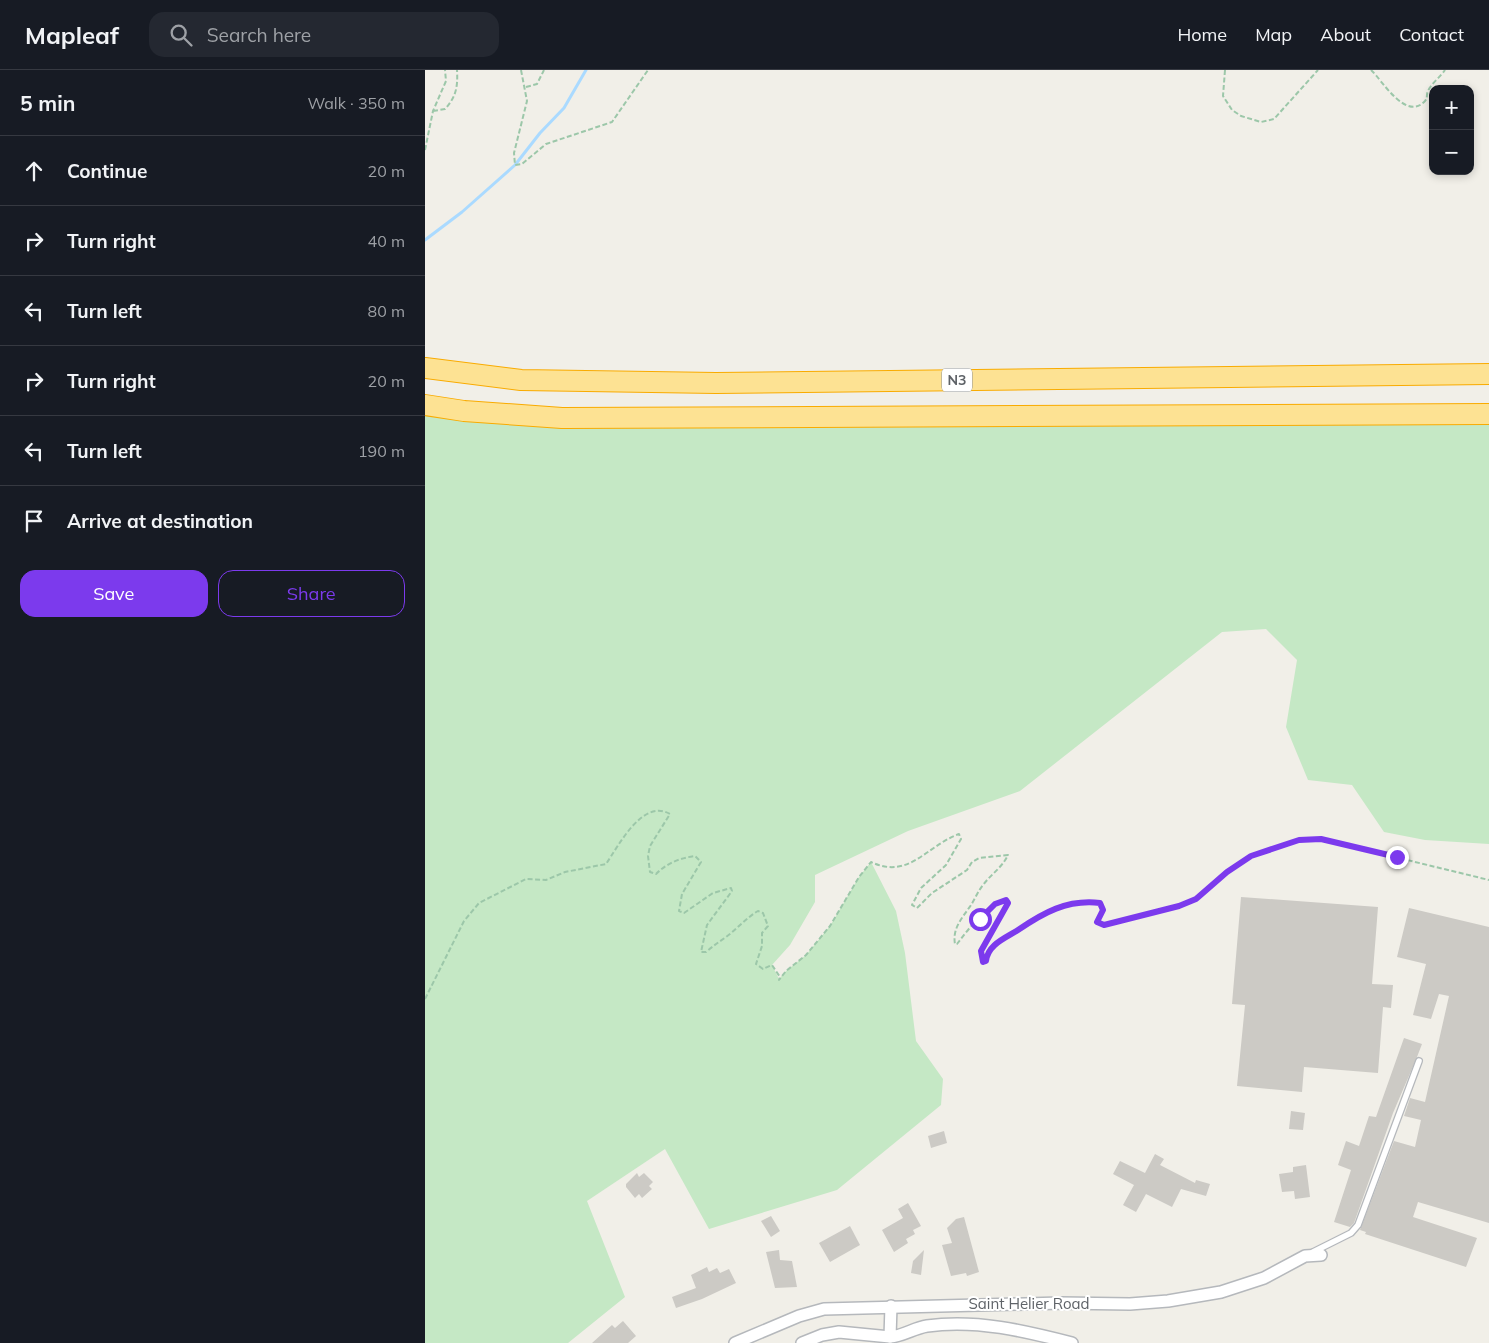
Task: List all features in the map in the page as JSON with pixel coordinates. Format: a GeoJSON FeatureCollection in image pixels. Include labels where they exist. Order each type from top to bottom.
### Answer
{"type":"FeatureCollection","features":[{"type":"Feature","properties":{"kind":"highway","name":"N3"},"geometry":{"type":"LineString","coordinates":[[425,368],[521,380],[716,383],[1489,374]]}},
{"type":"Feature","properties":{"kind":"highway"},"geometry":{"type":"LineString","coordinates":[[425,405],[464,411],[562,418],[1489,414]]}},
{"type":"Feature","properties":{"kind":"street","name":"Saint Helier Road"},"geometry":{"type":"LineString","coordinates":[[735,1343],[799,1316],[824,1309],[1061,1303],[1130,1304],[1168,1301],[1221,1292],[1263,1278],[1305,1256],[1321,1255]]}},
{"type":"Feature","properties":{"kind":"street"},"geometry":{"type":"LineString","coordinates":[[890,1337],[891,1306]]}},
{"type":"Feature","properties":{"kind":"street"},"geometry":{"type":"LineString","coordinates":[[802,1343],[827,1334],[844,1332],[875,1338],[890,1337],[928,1326],[975,1325],[1008,1328],[1072,1343]]}},
{"type":"Feature","properties":{"kind":"lane"},"geometry":{"type":"LineString","coordinates":[[1305,1256],[1355,1229],[1366,1205],[1419,1061]]}},
{"type":"Feature","properties":{"kind":"path"},"geometry":{"type":"LineString","coordinates":[[425,150],[433,111],[446,81],[445,70]]}},
{"type":"Feature","properties":{"kind":"path"},"geometry":{"type":"LineString","coordinates":[[433,111],[445,110],[454,99],[458,85],[457,70]]}},
{"type":"Feature","properties":{"kind":"path"},"geometry":{"type":"LineString","coordinates":[[521,70],[521,76],[526,87],[527,101],[514,153],[515,165],[523,164],[547,144],[612,122],[648,70]]}},
{"type":"Feature","properties":{"kind":"path"},"geometry":{"type":"LineString","coordinates":[[526,87],[537,84],[544,70]]}},
{"type":"Feature","properties":{"kind":"path"},"geometry":{"type":"LineString","coordinates":[[1225,70],[1223,96],[1232,110],[1241,116],[1261,122],[1274,119],[1318,70]]}},
{"type":"Feature","properties":{"kind":"path"},"geometry":{"type":"LineString","coordinates":[[1371,70],[1393,97],[1412,106],[1422,104],[1427,99],[1428,90],[1445,70]]}},
{"type":"Feature","properties":{"kind":"path"},"geometry":{"type":"LineString","coordinates":[[425,998],[464,921],[479,903],[526,879],[546,880],[565,872],[606,864],[615,848],[636,822],[646,815],[659,811],[670,814],[650,846],[648,856],[650,872],[656,874],[669,864],[687,857],[695,856],[701,862],[682,894],[679,911],[684,913],[713,893],[731,888],[732,891],[707,925],[701,952],[706,952],[758,911],[763,913],[769,926],[762,933],[762,946],[756,964],[763,969],[772,965],[780,977],[779,980],[786,971],[806,955],[830,926],[859,877],[871,862],[883,867],[894,868],[910,864],[939,844],[959,834],[961,839],[946,864],[921,888],[912,905],[917,908],[979,858],[1008,855],[1000,868],[981,887],[972,905],[961,917],[955,934],[955,944],[957,944],[968,928],[995,904],[1006,900],[1008,903],[981,951],[983,962],[986,961],[986,957],[1001,938],[1017,931],[1048,910],[1064,905],[1100,903],[1103,910],[1097,922],[1104,925],[1179,906],[1196,899],[1227,872],[1251,856],[1299,840],[1321,839],[1489,880]]}},
{"type":"Feature","properties":{"kind":"green space"},"geometry":{"type":"Polygon","coordinates":[[[425,412],[1489,418],[1489,844],[1425,840],[1384,832],[1352,785],[1308,780],[1286,727],[1297,660],[1266,629],[1222,632],[1020,791],[908,831],[815,875],[815,902],[790,945],[772,965],[779,979],[806,955],[830,926],[859,877],[871,862],[896,911],[905,953],[916,1041],[943,1079],[941,1105],[837,1190],[709,1229],[665,1149],[587,1201],[625,1297],[568,1343],[425,1343],[425,412]]]}},
{"type":"Feature","properties":{"kind":"building"},"geometry":{"type":"Polygon","coordinates":[[[1241,897],[1378,907],[1372,984],[1393,985],[1391,1008],[1383,1007],[1378,1073],[1304,1067],[1302,1092],[1237,1086],[1245,1005],[1232,1004],[1241,897]]]}},
{"type":"Feature","properties":{"kind":"building"},"geometry":{"type":"Polygon","coordinates":[[[1409,908],[1489,927],[1489,1223],[1418,1202],[1413,1217],[1477,1238],[1466,1267],[1365,1234],[1366,1232],[1360,1230],[1394,1141],[1415,1147],[1421,1120],[1404,1116],[1410,1098],[1425,1102],[1449,996],[1439,994],[1431,1019],[1413,1015],[1426,964],[1397,957],[1409,908]]]}},
{"type":"Feature","properties":{"kind":"building"},"geometry":{"type":"Polygon","coordinates":[[[1404,1038],[1422,1044],[1393,1113],[1354,1223],[1350,1227],[1334,1222],[1351,1170],[1338,1165],[1346,1141],[1359,1146],[1369,1116],[1376,1117],[1404,1038]]]}},
{"type":"Feature","properties":{"kind":"building"},"geometry":{"type":"Polygon","coordinates":[[[1291,1111],[1305,1113],[1303,1130],[1289,1129],[1291,1111]]]}},
{"type":"Feature","properties":{"kind":"building"},"geometry":{"type":"Polygon","coordinates":[[[944,1131],[947,1143],[931,1148],[928,1136],[944,1131]]]}},
{"type":"Feature","properties":{"kind":"building"},"geometry":{"type":"Polygon","coordinates":[[[1155,1154],[1164,1159],[1160,1165],[1195,1183],[1196,1180],[1210,1184],[1206,1196],[1181,1189],[1172,1207],[1146,1194],[1136,1212],[1123,1205],[1134,1185],[1113,1174],[1120,1161],[1145,1173],[1155,1154]]]}},
{"type":"Feature","properties":{"kind":"building"},"geometry":{"type":"Polygon","coordinates":[[[1306,1165],[1310,1197],[1295,1199],[1294,1191],[1282,1192],[1279,1174],[1293,1172],[1293,1167],[1306,1165]]]}},
{"type":"Feature","properties":{"kind":"building"},"geometry":{"type":"Polygon","coordinates":[[[637,1173],[639,1177],[644,1173],[653,1182],[649,1186],[652,1189],[642,1198],[639,1194],[635,1198],[626,1187],[626,1184],[637,1173]]]}},
{"type":"Feature","properties":{"kind":"building"},"geometry":{"type":"Polygon","coordinates":[[[908,1203],[921,1226],[913,1230],[915,1234],[906,1239],[908,1243],[894,1252],[882,1230],[903,1218],[898,1209],[908,1203]]]}},
{"type":"Feature","properties":{"kind":"building"},"geometry":{"type":"Polygon","coordinates":[[[771,1216],[780,1231],[771,1237],[761,1221],[771,1216]]]}},
{"type":"Feature","properties":{"kind":"building"},"geometry":{"type":"Polygon","coordinates":[[[964,1217],[979,1272],[967,1276],[966,1273],[951,1276],[942,1245],[952,1243],[947,1228],[956,1219],[964,1217]]]}},
{"type":"Feature","properties":{"kind":"building"},"geometry":{"type":"Polygon","coordinates":[[[850,1226],[860,1245],[830,1262],[819,1243],[850,1226]]]}},
{"type":"Feature","properties":{"kind":"building"},"geometry":{"type":"Polygon","coordinates":[[[779,1250],[780,1260],[792,1261],[797,1287],[775,1288],[766,1252],[779,1250]]]}},
{"type":"Feature","properties":{"kind":"building"},"geometry":{"type":"Polygon","coordinates":[[[924,1250],[921,1275],[911,1273],[913,1261],[924,1250]]]}},
{"type":"Feature","properties":{"kind":"building"},"geometry":{"type":"Polygon","coordinates":[[[707,1267],[709,1272],[717,1268],[720,1273],[729,1269],[736,1283],[702,1299],[676,1308],[672,1297],[696,1288],[691,1275],[707,1267]]]}},
{"type":"Feature","properties":{"kind":"building"},"geometry":{"type":"Polygon","coordinates":[[[623,1321],[636,1336],[628,1343],[592,1343],[612,1325],[615,1328],[623,1321]]]}},
{"type":"Feature","properties":{"kind":"waterway"},"geometry":{"type":"LineString","coordinates":[[425,240],[462,212],[515,165],[540,133],[564,108],[586,70]]}},
{"type":"Feature","properties":{"kind":"route"},"geometry":{"type":"LineString","coordinates":[[980,919],[995,904],[1006,900],[1008,903],[981,951],[983,962],[986,961],[986,957],[1001,938],[1017,931],[1048,910],[1064,905],[1100,903],[1103,910],[1097,922],[1104,925],[1179,906],[1196,899],[1227,872],[1251,856],[1276,846],[1299,840],[1321,839],[1397,857]]}}]}
